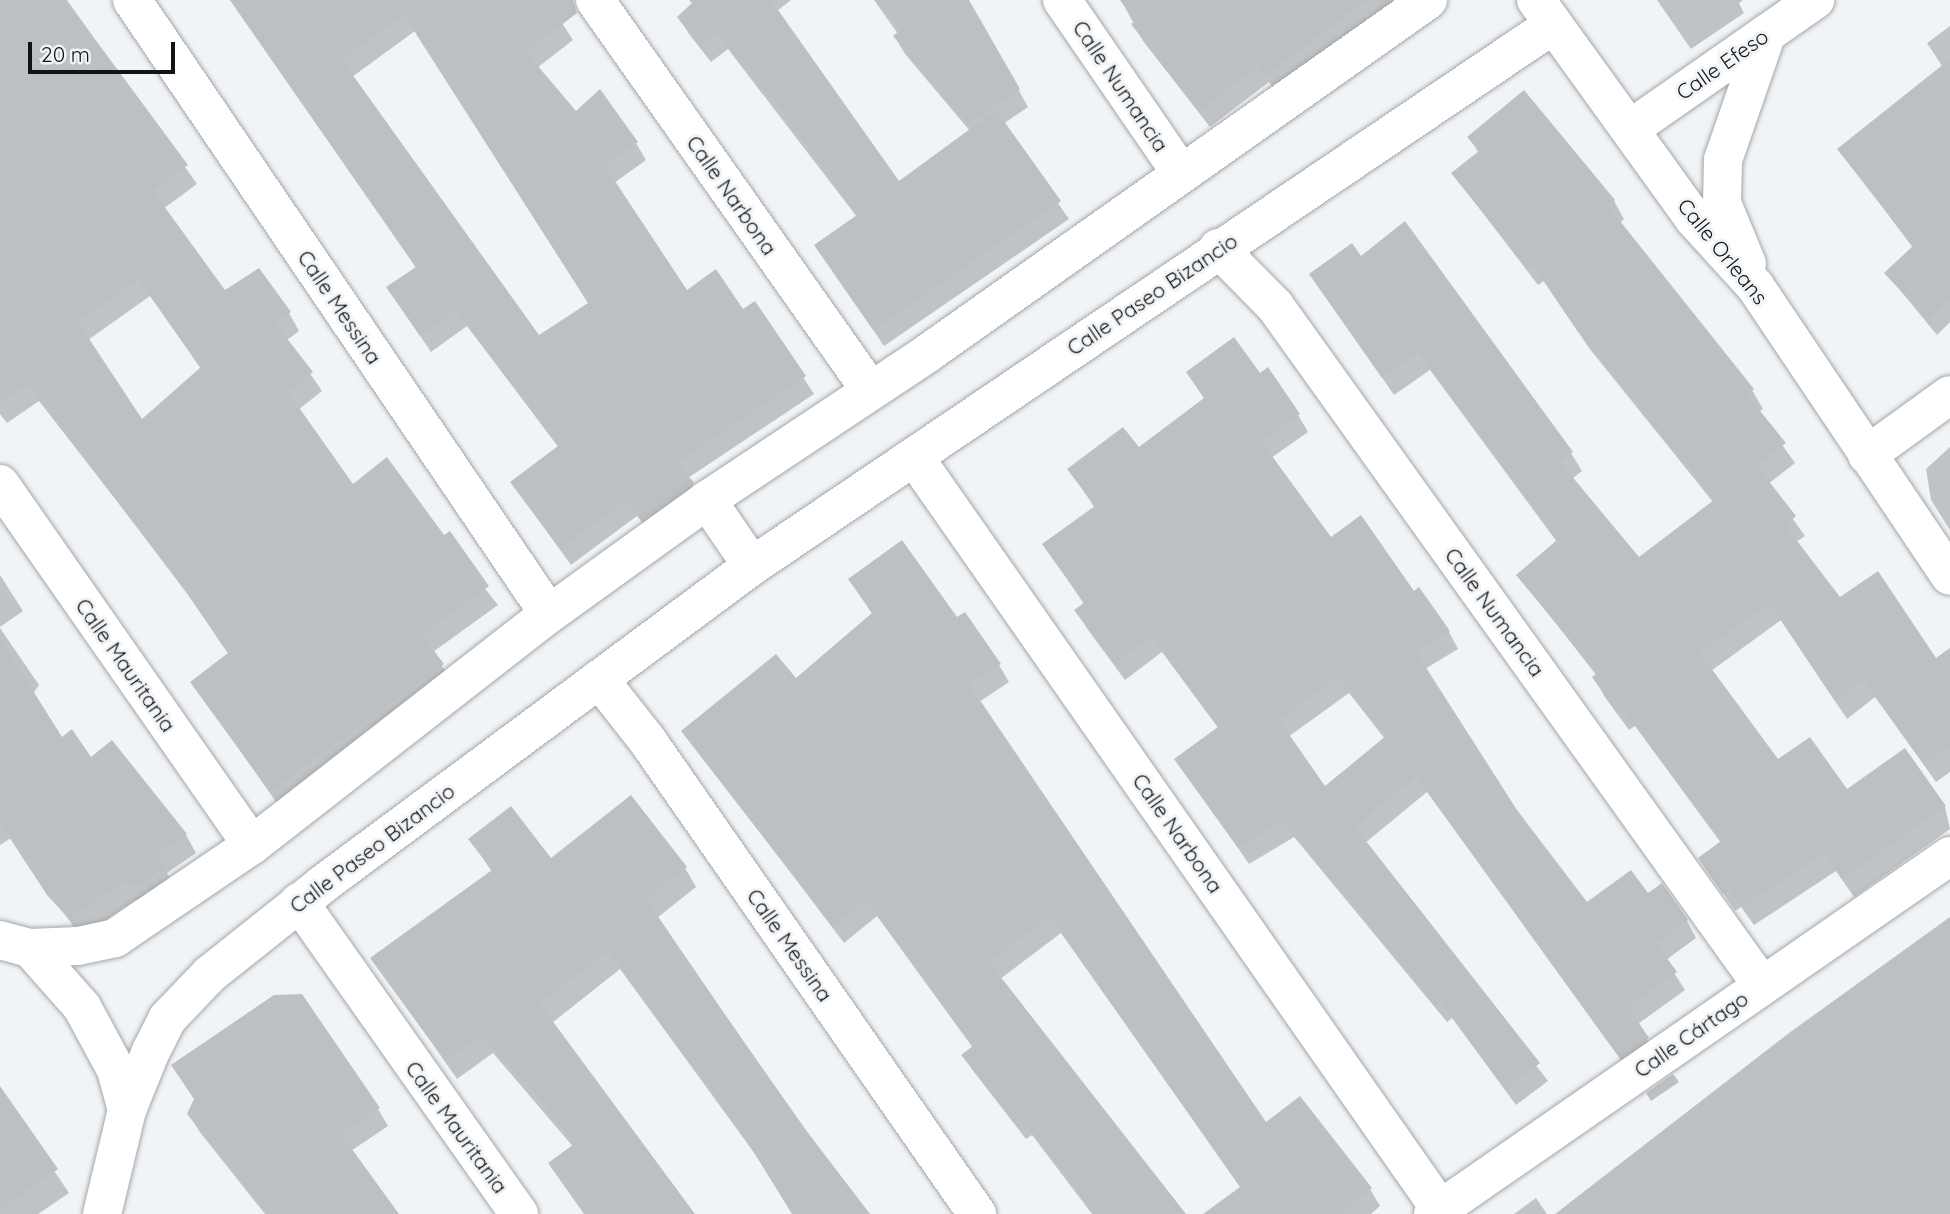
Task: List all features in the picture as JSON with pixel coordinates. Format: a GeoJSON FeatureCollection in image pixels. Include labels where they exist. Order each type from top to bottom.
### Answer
{"type":"FeatureCollection","features":[{"type":"Feature","properties":{"kind":"street","name":"Calle Messina"},"geometry":{"type":"LineString","coordinates":[[132,0],[549,614]]}},
{"type":"Feature","properties":{"kind":"street","name":"Calle Narbona"},"geometry":{"type":"LineString","coordinates":[[595,0],[870,390]]}},
{"type":"Feature","properties":{"kind":"street","name":"Calle Numancia"},"geometry":{"type":"LineString","coordinates":[[1062,0],[1180,172]]}},
{"type":"Feature","properties":{"kind":"street"},"geometry":{"type":"LineString","coordinates":[[15,944],[78,946],[115,938],[252,845],[549,614],[707,500],[870,390],[1428,0]]}},
{"type":"Feature","properties":{"kind":"street","name":"Calle Efeso"},"geometry":{"type":"LineString","coordinates":[[1630,129],[1815,0]]}},
{"type":"Feature","properties":{"kind":"street","name":"Calle Orleans"},"geometry":{"type":"LineString","coordinates":[[1544,12],[1694,219],[1755,285],[1950,576]]}},
{"type":"Feature","properties":{"kind":"street","name":"Calle Paseo Bizancio"},"geometry":{"type":"LineString","coordinates":[[102,1214],[127,1110],[167,1019],[186,995],[299,902],[752,566],[915,458],[1218,248],[1544,12]]}},
{"type":"Feature","properties":{"kind":"street"},"geometry":{"type":"LineString","coordinates":[[1755,285],[1722,203],[1723,160],[1767,33]]}},
{"type":"Feature","properties":{"kind":"street","name":"Calle Numancia"},"geometry":{"type":"LineString","coordinates":[[1218,248],[1275,306],[1761,984]]}},
{"type":"Feature","properties":{"kind":"street"},"geometry":{"type":"LineString","coordinates":[[1867,454],[1950,395]]}},
{"type":"Feature","properties":{"kind":"street","name":"Calle Narbona"},"geometry":{"type":"LineString","coordinates":[[915,458],[1436,1211]]}},
{"type":"Feature","properties":{"kind":"street","name":"Calle Mauritania"},"geometry":{"type":"LineString","coordinates":[[0,484],[252,845]]}},
{"type":"Feature","properties":{"kind":"street"},"geometry":{"type":"LineString","coordinates":[[707,500],[752,566]]}},
{"type":"Feature","properties":{"kind":"street","name":"Calle Messina"},"geometry":{"type":"LineString","coordinates":[[598,679],[647,740],[977,1214]]}},
{"type":"Feature","properties":{"kind":"street","name":"Calle Cártago"},"geometry":{"type":"LineString","coordinates":[[1436,1211],[1950,856]]}},
{"type":"Feature","properties":{"kind":"street","name":"Calle Mauritania"},"geometry":{"type":"LineString","coordinates":[[299,902],[519,1214]]}},
{"type":"Feature","properties":{"kind":"street"},"geometry":{"type":"LineString","coordinates":[[15,944],[82,1007],[116,1070],[127,1110]]}},
{"type":"Feature","properties":{"kind":"building"},"geometry":{"type":"Polygon","coordinates":[[[0,0],[66,0],[188,165],[153,191],[225,290],[259,268],[291,312],[275,323],[313,372],[288,392],[353,484],[387,457],[444,535],[450,531],[489,586],[422,635],[444,664],[270,792],[190,682],[228,653],[192,600],[28,384],[0,403],[0,0]],[[138,279],[78,322],[142,419],[201,367],[138,279]]]}},
{"type":"Feature","properties":{"kind":"building"},"geometry":{"type":"Polygon","coordinates":[[[230,0],[573,0],[577,13],[526,52],[576,111],[600,89],[638,142],[605,166],[687,290],[716,269],[743,309],[755,301],[806,376],[678,462],[694,483],[642,520],[626,500],[560,549],[510,482],[558,446],[456,310],[420,336],[386,287],[416,267],[230,0]],[[404,15],[342,60],[539,335],[588,303],[404,15]]]}},
{"type":"Feature","properties":{"kind":"building"},"geometry":{"type":"Polygon","coordinates":[[[689,0],[771,0],[899,181],[996,110],[1061,201],[873,330],[814,245],[857,215],[783,113],[717,33],[700,47],[677,17],[692,3],[689,0]]]}},
{"type":"Feature","properties":{"kind":"building"},"geometry":{"type":"Polygon","coordinates":[[[876,0],[969,0],[1020,89],[968,125],[893,36],[900,30],[876,0]]]}},
{"type":"Feature","properties":{"kind":"building"},"geometry":{"type":"Polygon","coordinates":[[[1120,0],[1367,0],[1264,77],[1258,66],[1199,112],[1131,24],[1135,21],[1120,0]]]}},
{"type":"Feature","properties":{"kind":"building"},"geometry":{"type":"Polygon","coordinates":[[[1950,59],[1950,300],[1928,320],[1884,273],[1913,246],[1837,149],[1950,59]]]}},
{"type":"Feature","properties":{"kind":"building"},"geometry":{"type":"Polygon","coordinates":[[[1524,90],[1615,200],[1608,206],[1754,389],[1747,395],[1786,443],[1757,466],[1796,516],[1785,525],[1840,597],[1878,571],[1936,658],[1950,648],[1950,746],[1924,764],[1864,680],[1835,701],[1769,603],[1700,653],[1778,759],[1810,737],[1847,789],[1905,748],[1946,806],[1842,879],[1824,853],[1742,907],[1729,890],[1723,894],[1698,858],[1721,841],[1623,709],[1617,713],[1592,677],[1597,673],[1516,575],[1557,540],[1418,352],[1382,378],[1309,274],[1352,243],[1361,256],[1405,221],[1573,452],[1560,462],[1639,557],[1714,500],[1576,329],[1532,264],[1527,268],[1451,173],[1479,151],[1467,137],[1524,90]]]}},
{"type":"Feature","properties":{"kind":"building"},"geometry":{"type":"Polygon","coordinates":[[[1234,337],[1260,373],[1268,367],[1300,414],[1261,441],[1331,537],[1361,515],[1414,591],[1419,587],[1450,631],[1416,652],[1517,810],[1587,902],[1631,870],[1648,893],[1662,883],[1688,920],[1656,943],[1677,972],[1628,1007],[1649,1038],[1620,1058],[1416,776],[1355,827],[1540,1063],[1505,1089],[1441,1002],[1436,1006],[1283,821],[1238,848],[1174,759],[1218,727],[1151,636],[1114,664],[1074,610],[1084,603],[1042,544],[1095,506],[1067,469],[1123,427],[1139,447],[1204,398],[1186,372],[1234,337]],[[1338,677],[1279,720],[1325,786],[1386,736],[1338,677]]]}},
{"type":"Feature","properties":{"kind":"building"},"geometry":{"type":"Polygon","coordinates":[[[902,540],[957,617],[965,612],[1001,664],[969,684],[1266,1122],[1300,1096],[1372,1188],[1340,1214],[1203,1214],[1240,1187],[1050,916],[989,962],[1186,1214],[1095,1214],[1021,1119],[1015,1123],[961,1055],[973,1046],[866,900],[833,927],[681,731],[776,654],[796,678],[872,613],[848,579],[902,540]]]}},
{"type":"Feature","properties":{"kind":"building"},"geometry":{"type":"Polygon","coordinates":[[[0,638],[62,737],[72,729],[91,757],[112,740],[187,834],[157,854],[166,867],[136,888],[123,882],[69,919],[47,895],[0,823],[0,638]]]}},
{"type":"Feature","properties":{"kind":"building"},"geometry":{"type":"Polygon","coordinates":[[[631,795],[687,867],[646,899],[789,1108],[870,1214],[792,1214],[745,1138],[608,951],[540,1004],[695,1214],[584,1214],[548,1163],[574,1144],[528,1085],[481,1035],[445,1061],[370,958],[492,870],[468,839],[511,806],[551,858],[631,795]]]}},
{"type":"Feature","properties":{"kind":"building"},"geometry":{"type":"Polygon","coordinates":[[[1950,917],[1950,1214],[1555,1214],[1789,1033],[1950,917]]]}},
{"type":"Feature","properties":{"kind":"building"},"geometry":{"type":"Polygon","coordinates":[[[302,994],[380,1108],[341,1134],[399,1214],[267,1214],[187,1114],[194,1099],[171,1065],[274,995],[302,994]]]}},
{"type":"Feature","properties":{"kind":"building"},"geometry":{"type":"Polygon","coordinates":[[[1673,1074],[1679,1082],[1651,1101],[1646,1093],[1673,1074]]]}},
{"type":"Feature","properties":{"kind":"building"},"geometry":{"type":"Polygon","coordinates":[[[0,1086],[58,1169],[0,1209],[0,1086]]]}}]}
